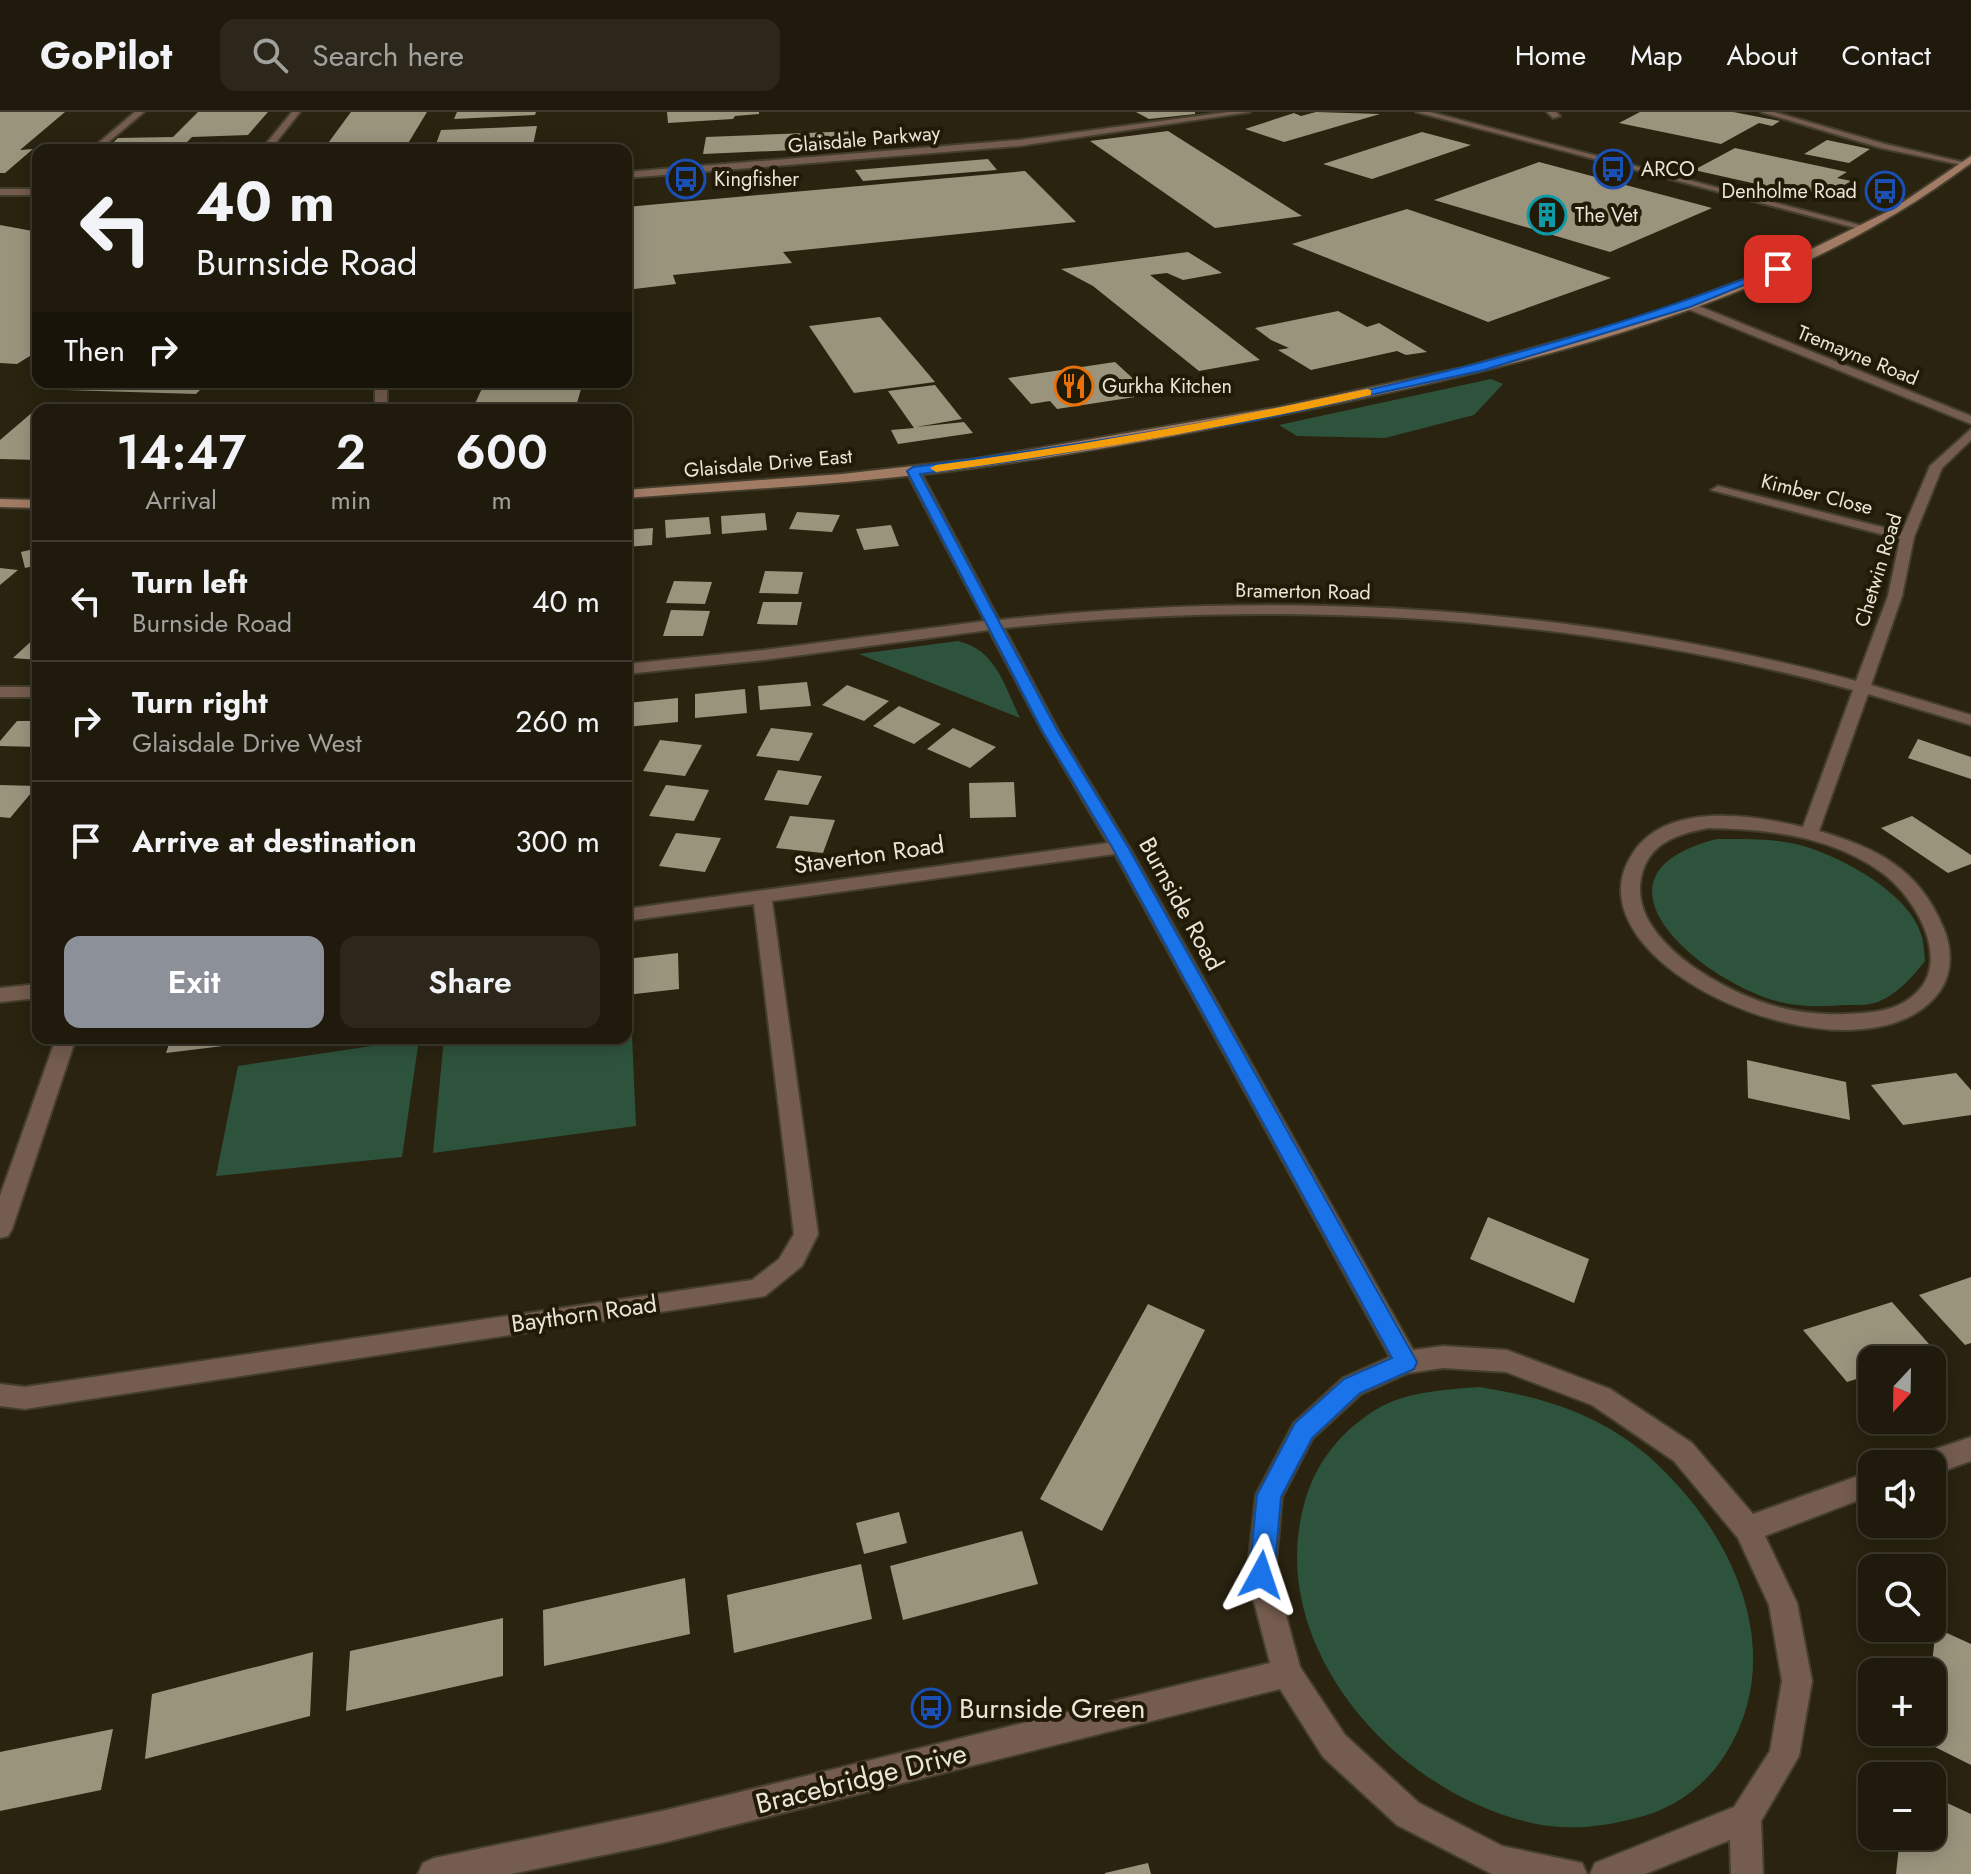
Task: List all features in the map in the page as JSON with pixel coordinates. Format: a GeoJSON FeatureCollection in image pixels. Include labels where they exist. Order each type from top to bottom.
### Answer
{"type":"FeatureCollection","features":[{"type":"Feature","properties":{"kind":"street"},"geometry":{"type":"LineString","coordinates":[[101,144],[140,112]]}},
{"type":"Feature","properties":{"kind":"street"},"geometry":{"type":"LineString","coordinates":[[270,144],[296,112]]}},
{"type":"Feature","properties":{"kind":"street","name":"Glaisdale Parkway"},"geometry":{"type":"LineString","coordinates":[[632,175],[1004,144],[1246,112]]}},
{"type":"Feature","properties":{"kind":"street"},"geometry":{"type":"LineString","coordinates":[[1420,112],[1866,228]]}},
{"type":"Feature","properties":{"kind":"street"},"geometry":{"type":"LineString","coordinates":[[1765,112],[1884,146],[1969,161]]}},
{"type":"Feature","properties":{"kind":"street","name":"Glaisdale Drive East"},"geometry":{"type":"LineString","coordinates":[[632,494],[913,471],[1020,457],[1256,416],[1484,367],[1687,305],[1778,269],[1866,228],[1969,161]]}},
{"type":"Feature","properties":{"kind":"street"},"geometry":{"type":"LineString","coordinates":[[0,192],[32,192]]}},
{"type":"Feature","properties":{"kind":"street","name":"Tremayne Road"},"geometry":{"type":"LineString","coordinates":[[1687,305],[1971,420]]}},
{"type":"Feature","properties":{"kind":"street","name":"Chetwin Road"},"geometry":{"type":"LineString","coordinates":[[1810,832],[1895,596],[1907,537],[1936,466],[1971,433]]}},
{"type":"Feature","properties":{"kind":"street","name":"Burnside Road"},"geometry":{"type":"LineString","coordinates":[[913,471],[1051,732],[1120,847],[1406,1362]]}},
{"type":"Feature","properties":{"kind":"street","name":"Kimber Close"},"geometry":{"type":"LineString","coordinates":[[1718,489],[1907,537]]}},
{"type":"Feature","properties":{"kind":"street"},"geometry":{"type":"LineString","coordinates":[[3,506],[32,504]]}},
{"type":"Feature","properties":{"kind":"street","name":"Bramerton Road"},"geometry":{"type":"LineString","coordinates":[[632,669],[729,662],[995,625],[1206,609],[1313,609],[1435,615],[1650,642],[1860,687],[1971,720]]}},
{"type":"Feature","properties":{"kind":"street"},"geometry":{"type":"LineString","coordinates":[[0,692],[32,692]]}},
{"type":"Feature","properties":{"kind":"street"},"geometry":{"type":"LineString","coordinates":[[1708,822],[1757,822],[1810,832],[1862,853],[1895,874],[1938,915],[1952,951],[1947,983],[1920,1009],[1865,1023],[1806,1021],[1746,1004],[1693,977],[1654,943],[1632,908],[1628,882],[1640,853],[1667,833],[1708,822]]}},
{"type":"Feature","properties":{"kind":"street","name":"Staverton Road"},"geometry":{"type":"LineString","coordinates":[[632,914],[1120,847]]}},
{"type":"Feature","properties":{"kind":"street","name":"Baythorn Road"},"geometry":{"type":"LineString","coordinates":[[0,1395],[25,1398],[757,1289],[776,1277],[801,1249],[806,1234],[762,896]]}},
{"type":"Feature","properties":{"kind":"street"},"geometry":{"type":"LineString","coordinates":[[0,995],[32,992]]}},
{"type":"Feature","properties":{"kind":"street"},"geometry":{"type":"LineString","coordinates":[[0,1229],[64,1044]]}},
{"type":"Feature","properties":{"kind":"street"},"geometry":{"type":"LineString","coordinates":[[1571,1874],[1508,1868],[1408,1814],[1334,1746],[1287,1673],[1261,1575],[1269,1495],[1303,1431],[1352,1386],[1406,1362],[1443,1357],[1507,1361],[1601,1397],[1683,1452],[1748,1529],[1783,1603],[1797,1681],[1784,1756],[1745,1818],[1747,1874]]}},
{"type":"Feature","properties":{"kind":"street"},"geometry":{"type":"LineString","coordinates":[[1946,1458],[1971,1449]]}},
{"type":"Feature","properties":{"kind":"street"},"geometry":{"type":"LineString","coordinates":[[1748,1529],[1858,1488]]}},
{"type":"Feature","properties":{"kind":"street","name":"Bracebridge Drive"},"geometry":{"type":"LineString","coordinates":[[434,1874],[662,1827],[1287,1673]]}},
{"type":"Feature","properties":{"kind":"street"},"geometry":{"type":"LineString","coordinates":[[1606,1874],[1745,1818]]}},
{"type":"Feature","properties":{"kind":"green space"},"geometry":{"type":"Polygon","coordinates":[[[1491,379],[1503,384],[1474,415],[1385,438],[1297,436],[1279,425],[1491,379]]]}},
{"type":"Feature","properties":{"kind":"green space"},"geometry":{"type":"Polygon","coordinates":[[[958,641],[981,652],[990,661],[1020,718],[859,654],[958,641]]]}},
{"type":"Feature","properties":{"kind":"green space"},"geometry":{"type":"Polygon","coordinates":[[[1717,839],[1792,843],[1819,851],[1855,868],[1890,892],[1904,906],[1922,937],[1925,961],[1894,993],[1876,1003],[1862,1005],[1784,1003],[1746,989],[1714,971],[1686,950],[1664,925],[1653,900],[1655,876],[1676,855],[1717,839]]]}},
{"type":"Feature","properties":{"kind":"green space"},"geometry":{"type":"Polygon","coordinates":[[[632,1035],[636,1126],[433,1153],[443,1044],[632,1044],[632,1035]]]}},
{"type":"Feature","properties":{"kind":"green space"},"geometry":{"type":"Polygon","coordinates":[[[385,1044],[418,1044],[402,1157],[216,1176],[238,1066],[385,1044]]]}},
{"type":"Feature","properties":{"kind":"green space"},"geometry":{"type":"Polygon","coordinates":[[[1479,1387],[1568,1409],[1628,1440],[1677,1485],[1704,1518],[1726,1555],[1742,1593],[1751,1634],[1752,1675],[1744,1715],[1717,1767],[1698,1787],[1663,1809],[1598,1826],[1571,1827],[1532,1823],[1481,1806],[1433,1780],[1389,1746],[1351,1705],[1322,1658],[1303,1608],[1297,1555],[1305,1501],[1323,1460],[1364,1417],[1389,1403],[1413,1395],[1479,1387]]]}},
{"type":"Feature","properties":{"kind":"building"},"geometry":{"type":"Polygon","coordinates":[[[0,112],[65,112],[20,150],[32,150],[5,173],[0,173],[0,112]]]}},
{"type":"Feature","properties":{"kind":"building"},"geometry":{"type":"Polygon","coordinates":[[[198,112],[268,112],[248,135],[192,137],[185,144],[112,144],[118,138],[173,137],[198,112]]]}},
{"type":"Feature","properties":{"kind":"building"},"geometry":{"type":"Polygon","coordinates":[[[351,112],[427,112],[408,144],[327,144],[351,112]]]}},
{"type":"Feature","properties":{"kind":"building"},"geometry":{"type":"Polygon","coordinates":[[[457,112],[536,112],[535,115],[454,119],[457,112]]]}},
{"type":"Feature","properties":{"kind":"building"},"geometry":{"type":"Polygon","coordinates":[[[667,112],[759,114],[735,116],[733,119],[668,123],[667,112]]]}},
{"type":"Feature","properties":{"kind":"building"},"geometry":{"type":"Polygon","coordinates":[[[1136,112],[1195,112],[1195,114],[1149,119],[1136,112]]]}},
{"type":"Feature","properties":{"kind":"building"},"geometry":{"type":"Polygon","coordinates":[[[1316,112],[1380,114],[1284,142],[1245,129],[1294,113],[1301,116],[1316,112]]]}},
{"type":"Feature","properties":{"kind":"building"},"geometry":{"type":"Polygon","coordinates":[[[1640,112],[1733,112],[1780,121],[1772,126],[1759,123],[1721,144],[1619,123],[1640,112]]]}},
{"type":"Feature","properties":{"kind":"building"},"geometry":{"type":"Polygon","coordinates":[[[537,126],[533,144],[436,144],[441,130],[537,126]]]}},
{"type":"Feature","properties":{"kind":"building"},"geometry":{"type":"Polygon","coordinates":[[[856,131],[864,147],[703,154],[706,137],[856,131]]]}},
{"type":"Feature","properties":{"kind":"building"},"geometry":{"type":"Polygon","coordinates":[[[1168,131],[1302,216],[1215,228],[1090,141],[1168,131]]]}},
{"type":"Feature","properties":{"kind":"building"},"geometry":{"type":"Polygon","coordinates":[[[1422,132],[1471,145],[1372,179],[1323,164],[1422,132]]]}},
{"type":"Feature","properties":{"kind":"building"},"geometry":{"type":"Polygon","coordinates":[[[1827,140],[1870,149],[1849,163],[1804,154],[1827,140]]]}},
{"type":"Feature","properties":{"kind":"building"},"geometry":{"type":"Polygon","coordinates":[[[1735,148],[1847,172],[1837,178],[1851,181],[1833,192],[1816,189],[1806,195],[1694,170],[1735,148]]]}},
{"type":"Feature","properties":{"kind":"building"},"geometry":{"type":"Polygon","coordinates":[[[988,159],[997,170],[863,181],[855,170],[988,159]]]}},
{"type":"Feature","properties":{"kind":"building"},"geometry":{"type":"Polygon","coordinates":[[[1539,162],[1712,208],[1610,252],[1434,200],[1539,162]]]}},
{"type":"Feature","properties":{"kind":"building"},"geometry":{"type":"Polygon","coordinates":[[[1025,171],[1076,222],[783,252],[792,263],[673,275],[676,284],[632,289],[632,206],[1025,171]]]}},
{"type":"Feature","properties":{"kind":"building"},"geometry":{"type":"Polygon","coordinates":[[[1407,209],[1611,278],[1488,322],[1292,244],[1407,209]]]}},
{"type":"Feature","properties":{"kind":"building"},"geometry":{"type":"Polygon","coordinates":[[[0,225],[32,231],[32,355],[17,364],[0,363],[0,225]]]}},
{"type":"Feature","properties":{"kind":"building"},"geometry":{"type":"Polygon","coordinates":[[[1188,252],[1222,273],[1183,280],[1167,273],[1150,275],[1260,360],[1199,371],[1093,286],[1061,269],[1188,252]]]}},
{"type":"Feature","properties":{"kind":"building"},"geometry":{"type":"Polygon","coordinates":[[[1338,311],[1367,327],[1379,323],[1427,352],[1406,355],[1397,351],[1311,370],[1278,350],[1289,348],[1255,328],[1338,311]]]}},
{"type":"Feature","properties":{"kind":"building"},"geometry":{"type":"Polygon","coordinates":[[[880,317],[935,382],[854,393],[809,326],[880,317]]]}},
{"type":"Feature","properties":{"kind":"building","name":"Gurkha Kitchen"},"geometry":{"type":"Polygon","coordinates":[[[1115,362],[1140,385],[1125,388],[1135,397],[1057,409],[1050,401],[1031,404],[1008,378],[1115,362]]]}},
{"type":"Feature","properties":{"kind":"building"},"geometry":{"type":"Polygon","coordinates":[[[935,385],[962,419],[916,427],[964,422],[973,433],[898,444],[891,430],[914,428],[888,391],[935,385]]]}},
{"type":"Feature","properties":{"kind":"building"},"geometry":{"type":"Polygon","coordinates":[[[67,388],[202,388],[196,394],[65,390],[67,388]]]}},
{"type":"Feature","properties":{"kind":"building"},"geometry":{"type":"Polygon","coordinates":[[[482,388],[581,388],[577,404],[475,404],[482,388]]]}},
{"type":"Feature","properties":{"kind":"building"},"geometry":{"type":"Polygon","coordinates":[[[32,413],[32,460],[0,459],[0,440],[32,413]]]}},
{"type":"Feature","properties":{"kind":"building"},"geometry":{"type":"Polygon","coordinates":[[[797,512],[840,515],[832,532],[789,529],[797,512]]]}},
{"type":"Feature","properties":{"kind":"building"},"geometry":{"type":"Polygon","coordinates":[[[765,513],[767,530],[722,534],[721,516],[765,513]]]}},
{"type":"Feature","properties":{"kind":"building"},"geometry":{"type":"Polygon","coordinates":[[[709,517],[711,534],[666,538],[665,520],[709,517]]]}},
{"type":"Feature","properties":{"kind":"building"},"geometry":{"type":"Polygon","coordinates":[[[891,525],[899,546],[864,550],[856,529],[891,525]]]}},
{"type":"Feature","properties":{"kind":"building"},"geometry":{"type":"Polygon","coordinates":[[[653,528],[652,545],[632,547],[632,530],[653,528]]]}},
{"type":"Feature","properties":{"kind":"building"},"geometry":{"type":"Polygon","coordinates":[[[32,549],[32,566],[25,568],[21,552],[32,549]]]}},
{"type":"Feature","properties":{"kind":"building"},"geometry":{"type":"Polygon","coordinates":[[[0,568],[18,570],[0,585],[0,568]]]}},
{"type":"Feature","properties":{"kind":"building"},"geometry":{"type":"Polygon","coordinates":[[[765,571],[803,572],[798,594],[759,593],[765,571]]]}},
{"type":"Feature","properties":{"kind":"building"},"geometry":{"type":"Polygon","coordinates":[[[674,581],[712,582],[705,604],[666,603],[674,581]]]}},
{"type":"Feature","properties":{"kind":"building"},"geometry":{"type":"Polygon","coordinates":[[[763,602],[802,602],[797,625],[757,624],[763,602]]]}},
{"type":"Feature","properties":{"kind":"building"},"geometry":{"type":"Polygon","coordinates":[[[671,610],[710,611],[703,636],[663,636],[671,610]]]}},
{"type":"Feature","properties":{"kind":"building"},"geometry":{"type":"Polygon","coordinates":[[[32,641],[32,660],[13,658],[32,641]]]}},
{"type":"Feature","properties":{"kind":"building"},"geometry":{"type":"Polygon","coordinates":[[[807,682],[811,706],[760,710],[758,686],[807,682]]]}},
{"type":"Feature","properties":{"kind":"building"},"geometry":{"type":"Polygon","coordinates":[[[847,685],[889,701],[864,721],[822,705],[847,685]]]}},
{"type":"Feature","properties":{"kind":"building"},"geometry":{"type":"Polygon","coordinates":[[[745,689],[747,713],[695,718],[695,694],[745,689]]]}},
{"type":"Feature","properties":{"kind":"building"},"geometry":{"type":"Polygon","coordinates":[[[678,698],[678,722],[632,726],[632,703],[678,698]]]}},
{"type":"Feature","properties":{"kind":"building"},"geometry":{"type":"Polygon","coordinates":[[[899,706],[941,724],[914,744],[873,726],[899,706]]]}},
{"type":"Feature","properties":{"kind":"building"},"geometry":{"type":"Polygon","coordinates":[[[17,721],[32,721],[32,747],[0,746],[0,741],[17,721]]]}},
{"type":"Feature","properties":{"kind":"building"},"geometry":{"type":"Polygon","coordinates":[[[771,728],[813,733],[799,761],[756,756],[771,728]]]}},
{"type":"Feature","properties":{"kind":"building"},"geometry":{"type":"Polygon","coordinates":[[[953,728],[996,747],[970,768],[927,749],[953,728]]]}},
{"type":"Feature","properties":{"kind":"building"},"geometry":{"type":"Polygon","coordinates":[[[1918,739],[1971,757],[1971,779],[1908,758],[1918,739]]]}},
{"type":"Feature","properties":{"kind":"building"},"geometry":{"type":"Polygon","coordinates":[[[660,740],[702,745],[685,776],[643,771],[660,740]]]}},
{"type":"Feature","properties":{"kind":"building"},"geometry":{"type":"Polygon","coordinates":[[[778,770],[822,776],[808,805],[764,800],[778,770]]]}},
{"type":"Feature","properties":{"kind":"building"},"geometry":{"type":"Polygon","coordinates":[[[1014,782],[1016,817],[970,818],[969,783],[1014,782]]]}},
{"type":"Feature","properties":{"kind":"building"},"geometry":{"type":"Polygon","coordinates":[[[0,785],[32,786],[32,792],[10,818],[0,817],[0,785]]]}},
{"type":"Feature","properties":{"kind":"building"},"geometry":{"type":"Polygon","coordinates":[[[666,785],[709,790],[694,821],[649,816],[666,785]]]}},
{"type":"Feature","properties":{"kind":"building"},"geometry":{"type":"Polygon","coordinates":[[[790,816],[835,820],[823,853],[776,848],[790,816]]]}},
{"type":"Feature","properties":{"kind":"building"},"geometry":{"type":"Polygon","coordinates":[[[1912,816],[1971,855],[1971,864],[1948,873],[1881,828],[1912,816]]]}},
{"type":"Feature","properties":{"kind":"building"},"geometry":{"type":"Polygon","coordinates":[[[676,833],[721,838],[705,872],[659,866],[676,833]]]}},
{"type":"Feature","properties":{"kind":"building"},"geometry":{"type":"Polygon","coordinates":[[[678,953],[679,989],[632,994],[632,958],[678,953]]]}},
{"type":"Feature","properties":{"kind":"building"},"geometry":{"type":"Polygon","coordinates":[[[169,1044],[239,1044],[166,1053],[169,1044]]]}},
{"type":"Feature","properties":{"kind":"building"},"geometry":{"type":"Polygon","coordinates":[[[1747,1060],[1846,1082],[1850,1120],[1748,1098],[1747,1060]]]}},
{"type":"Feature","properties":{"kind":"building"},"geometry":{"type":"Polygon","coordinates":[[[1956,1073],[1971,1090],[1971,1115],[1903,1125],[1871,1085],[1956,1073]]]}},
{"type":"Feature","properties":{"kind":"building"},"geometry":{"type":"Polygon","coordinates":[[[1488,1217],[1589,1259],[1574,1303],[1470,1259],[1488,1217]]]}},
{"type":"Feature","properties":{"kind":"building"},"geometry":{"type":"Polygon","coordinates":[[[1971,1277],[1971,1343],[1965,1345],[1919,1295],[1971,1277]]]}},
{"type":"Feature","properties":{"kind":"building"},"geometry":{"type":"Polygon","coordinates":[[[1892,1302],[1931,1346],[1858,1346],[1858,1378],[1847,1382],[1803,1330],[1892,1302]]]}},
{"type":"Feature","properties":{"kind":"building"},"geometry":{"type":"Polygon","coordinates":[[[1148,1304],[1205,1330],[1102,1531],[1040,1499],[1148,1304]]]}},
{"type":"Feature","properties":{"kind":"building"},"geometry":{"type":"Polygon","coordinates":[[[899,1512],[907,1543],[864,1554],[856,1523],[899,1512]]]}},
{"type":"Feature","properties":{"kind":"building"},"geometry":{"type":"Polygon","coordinates":[[[1022,1531],[1038,1584],[903,1620],[890,1566],[1022,1531]]]}},
{"type":"Feature","properties":{"kind":"building"},"geometry":{"type":"Polygon","coordinates":[[[861,1564],[872,1619],[734,1653],[727,1595],[861,1564]]]}},
{"type":"Feature","properties":{"kind":"building"},"geometry":{"type":"Polygon","coordinates":[[[685,1578],[690,1634],[544,1666],[543,1610],[685,1578]]]}},
{"type":"Feature","properties":{"kind":"building"},"geometry":{"type":"Polygon","coordinates":[[[503,1618],[503,1676],[346,1711],[350,1651],[503,1618]]]}},
{"type":"Feature","properties":{"kind":"building"},"geometry":{"type":"Polygon","coordinates":[[[1946,1633],[1971,1644],[1971,1765],[1933,1746],[1946,1746],[1946,1658],[1933,1658],[1934,1642],[1946,1642],[1946,1633]]]}},
{"type":"Feature","properties":{"kind":"building"},"geometry":{"type":"Polygon","coordinates":[[[313,1652],[310,1716],[145,1759],[152,1694],[313,1652]]]}},
{"type":"Feature","properties":{"kind":"building"},"geometry":{"type":"Polygon","coordinates":[[[113,1729],[101,1790],[0,1811],[0,1752],[113,1729]]]}},
{"type":"Feature","properties":{"kind":"building"},"geometry":{"type":"Polygon","coordinates":[[[1946,1802],[1971,1814],[1971,1874],[1896,1874],[1899,1850],[1946,1850],[1946,1802]]]}},
{"type":"Feature","properties":{"kind":"building"},"geometry":{"type":"Polygon","coordinates":[[[1148,1863],[1151,1874],[1105,1874],[1105,1873],[1148,1863]]]}},
{"type":"Feature","properties":{"kind":"slow traffic"},"geometry":{"type":"LineString","coordinates":[[936,468],[1020,457],[1256,416],[1367,392]]}},
{"type":"Feature","properties":{"kind":"place","name":"ARCO"},"geometry":{"type":"Point","coordinates":[1613,169]}},
{"type":"Feature","properties":{"kind":"place","name":"Kingfisher"},"geometry":{"type":"Point","coordinates":[686,179]}},
{"type":"Feature","properties":{"kind":"place","name":"Denholme Road"},"geometry":{"type":"Point","coordinates":[1885,191]}},
{"type":"Feature","properties":{"kind":"place","name":"The Vet"},"geometry":{"type":"Point","coordinates":[1547,215]}},
{"type":"Feature","properties":{"kind":"place","name":"Gurkha Kitchen"},"geometry":{"type":"Point","coordinates":[1074,386]}},
{"type":"Feature","properties":{"kind":"place","name":"Burnside Green"},"geometry":{"type":"Point","coordinates":[931,1708]}},
{"type":"Feature","properties":{"kind":"route"},"geometry":{"type":"LineString","coordinates":[[1261,1575],[1269,1495],[1303,1431],[1352,1386],[1406,1362],[1120,847],[1051,732],[913,471],[1020,457],[1256,416],[1484,367],[1588,338],[1687,305],[1778,269]]}}]}
